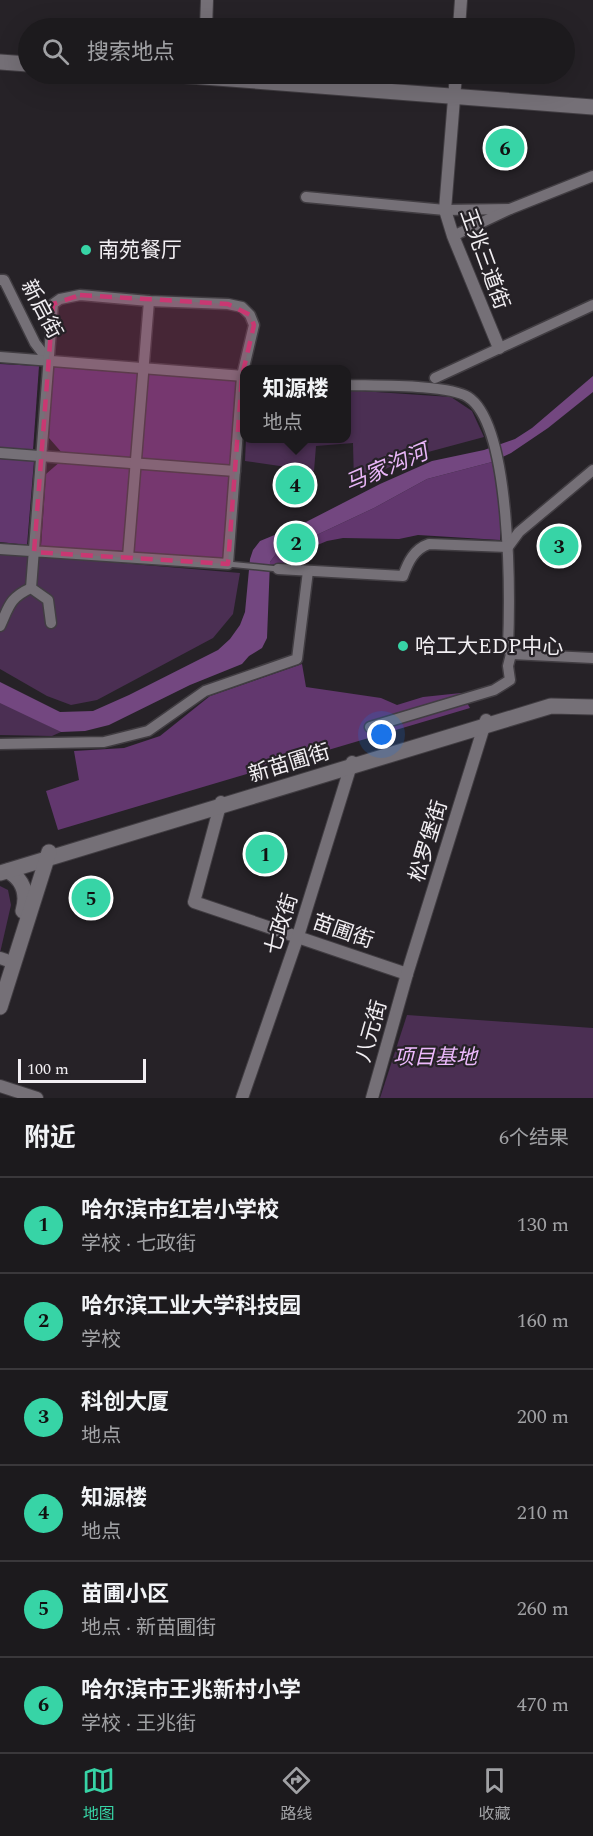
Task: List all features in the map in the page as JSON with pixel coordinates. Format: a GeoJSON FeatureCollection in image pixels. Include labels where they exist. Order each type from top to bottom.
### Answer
{"type":"FeatureCollection","features":[{"type":"Feature","properties":{"kind":"main road"},"geometry":{"type":"LineString","coordinates":[[0,62],[18,63]]}},
{"type":"Feature","properties":{"kind":"main road"},"geometry":{"type":"LineString","coordinates":[[306,84],[593,107]]}},
{"type":"Feature","properties":{"kind":"main road","name":"新苗圃街"},"geometry":{"type":"LineString","coordinates":[[3,870],[48,854],[352,764],[553,699],[593,700]]}},
{"type":"Feature","properties":{"kind":"main road","name":"新苗圃街"},"geometry":{"type":"LineString","coordinates":[[485,722],[551,706],[593,707]]}},
{"type":"Feature","properties":{"kind":"main road"},"geometry":{"type":"LineString","coordinates":[[0,1006],[48,854]]}},
{"type":"Feature","properties":{"kind":"main road"},"geometry":{"type":"LineString","coordinates":[[0,978],[3,959],[24,906],[26,894],[21,880],[3,870]]}},
{"type":"Feature","properties":{"kind":"street"},"geometry":{"type":"LineString","coordinates":[[206,18],[207,0]]}},
{"type":"Feature","properties":{"kind":"street"},"geometry":{"type":"LineString","coordinates":[[460,18],[461,0]]}},
{"type":"Feature","properties":{"kind":"street","name":"王兆三道街"},"geometry":{"type":"LineString","coordinates":[[455,84],[445,210],[453,236],[499,348]]}},
{"type":"Feature","properties":{"kind":"street"},"geometry":{"type":"LineString","coordinates":[[453,236],[510,209],[593,176]]}},
{"type":"Feature","properties":{"kind":"street"},"geometry":{"type":"LineString","coordinates":[[306,196],[445,210],[510,209]]}},
{"type":"Feature","properties":{"kind":"street","name":"新启街"},"geometry":{"type":"LineString","coordinates":[[0,280],[4,280],[35,343],[48,360]]}},
{"type":"Feature","properties":{"kind":"street"},"geometry":{"type":"LineString","coordinates":[[31,588],[53,304],[60,299],[80,295],[149,301],[228,304],[242,307],[250,315],[254,325],[245,365]]}},
{"type":"Feature","properties":{"kind":"street"},"geometry":{"type":"LineString","coordinates":[[129,557],[149,301]]}},
{"type":"Feature","properties":{"kind":"street"},"geometry":{"type":"LineString","coordinates":[[435,378],[593,305]]}},
{"type":"Feature","properties":{"kind":"street"},"geometry":{"type":"LineString","coordinates":[[0,357],[240,376]]}},
{"type":"Feature","properties":{"kind":"street"},"geometry":{"type":"LineString","coordinates":[[351,385],[451,390],[469,397],[485,420],[490,433],[507,519],[510,680],[494,690],[370,728]]}},
{"type":"Feature","properties":{"kind":"street"},"geometry":{"type":"LineString","coordinates":[[0,549],[228,564],[240,412]]}},
{"type":"Feature","properties":{"kind":"street"},"geometry":{"type":"LineString","coordinates":[[0,453],[235,471]]}},
{"type":"Feature","properties":{"kind":"street"},"geometry":{"type":"LineString","coordinates":[[508,547],[519,532],[593,470]]}},
{"type":"Feature","properties":{"kind":"street"},"geometry":{"type":"LineString","coordinates":[[278,569],[403,576],[414,554],[421,547],[429,544],[508,547]]}},
{"type":"Feature","properties":{"kind":"street"},"geometry":{"type":"LineString","coordinates":[[0,744],[104,742],[148,731],[205,691],[297,659],[308,571]]}},
{"type":"Feature","properties":{"kind":"street"},"geometry":{"type":"LineString","coordinates":[[31,588],[48,600],[51,623]]}},
{"type":"Feature","properties":{"kind":"street"},"geometry":{"type":"LineString","coordinates":[[0,626],[14,598],[31,588]]}},
{"type":"Feature","properties":{"kind":"street"},"geometry":{"type":"LineString","coordinates":[[511,654],[593,658]]}},
{"type":"Feature","properties":{"kind":"street","name":"松罗堡街"},"geometry":{"type":"LineString","coordinates":[[407,974],[485,722]]}},
{"type":"Feature","properties":{"kind":"street","name":"七政街"},"geometry":{"type":"LineString","coordinates":[[242,1098],[298,936],[352,764]]}},
{"type":"Feature","properties":{"kind":"street","name":"苗圃街"},"geometry":{"type":"LineString","coordinates":[[220,803],[194,902],[407,974]]}},
{"type":"Feature","properties":{"kind":"street","name":"八元街"},"geometry":{"type":"LineString","coordinates":[[372,1098],[407,974]]}},
{"type":"Feature","properties":{"kind":"street"},"geometry":{"type":"LineString","coordinates":[[0,1086],[37,1098]]}},
{"type":"Feature","properties":{"kind":"lane"},"geometry":{"type":"LineString","coordinates":[[228,564],[278,569]]}},
{"type":"Feature","properties":{"kind":"highlighted area"},"geometry":{"type":"Polygon","coordinates":[[[80,295],[228,304],[250,315],[254,325],[242,376],[228,564],[34,552],[53,304],[80,295]]]}},
{"type":"Feature","properties":{"kind":"green space"},"geometry":{"type":"Polygon","coordinates":[[[351,390],[451,397],[472,411],[484,437],[417,455],[354,483],[353,443],[316,446],[314,471],[245,461],[246,443],[351,443],[351,390]]]}},
{"type":"Feature","properties":{"kind":"green space"},"geometry":{"type":"Polygon","coordinates":[[[0,553],[240,573],[233,614],[213,638],[97,700],[71,705],[47,696],[0,669],[0,553]]]}},
{"type":"Feature","properties":{"kind":"green space"},"geometry":{"type":"Polygon","coordinates":[[[0,701],[61,732],[52,736],[0,735],[0,701]]]}},
{"type":"Feature","properties":{"kind":"green space"},"geometry":{"type":"Polygon","coordinates":[[[0,886],[8,890],[11,905],[0,953],[0,886]]]}},
{"type":"Feature","properties":{"kind":"green space","name":"项目基地"},"geometry":{"type":"Polygon","coordinates":[[[407,1015],[593,1028],[593,1098],[380,1098],[407,1015]]]}},
{"type":"Feature","properties":{"kind":"shaded area"},"geometry":{"type":"Polygon","coordinates":[[[51,363],[141,372],[134,459],[63,454],[49,438],[51,363]]]}},
{"type":"Feature","properties":{"kind":"shaded area"},"geometry":{"type":"Polygon","coordinates":[[[0,364],[39,366],[33,450],[0,448],[0,364]]]}},
{"type":"Feature","properties":{"kind":"shaded area"},"geometry":{"type":"Polygon","coordinates":[[[148,373],[238,379],[231,467],[140,461],[148,373]]]}},
{"type":"Feature","properties":{"kind":"shaded area"},"geometry":{"type":"Polygon","coordinates":[[[593,376],[593,392],[548,428],[511,453],[492,462],[427,479],[374,508],[276,554],[270,562],[267,638],[262,648],[249,656],[242,664],[190,685],[109,725],[85,731],[61,732],[0,703],[0,682],[60,712],[93,711],[218,650],[240,625],[245,612],[250,559],[260,541],[306,522],[380,484],[432,461],[484,450],[515,439],[532,428],[593,376]]]}},
{"type":"Feature","properties":{"kind":"shaded area"},"geometry":{"type":"Polygon","coordinates":[[[0,459],[34,461],[27,545],[0,542],[0,459]]]}},
{"type":"Feature","properties":{"kind":"shaded area"},"geometry":{"type":"Polygon","coordinates":[[[61,461],[134,466],[125,551],[41,547],[46,474],[61,461]]]}},
{"type":"Feature","properties":{"kind":"shaded area"},"geometry":{"type":"Polygon","coordinates":[[[492,462],[501,508],[500,540],[418,535],[399,539],[343,538],[327,541],[303,551],[301,562],[269,565],[276,554],[374,508],[427,479],[492,462]]]}},
{"type":"Feature","properties":{"kind":"shaded area"},"geometry":{"type":"Polygon","coordinates":[[[140,467],[231,474],[224,559],[132,554],[140,467]]]}},
{"type":"Feature","properties":{"kind":"shaded area"},"geometry":{"type":"Polygon","coordinates":[[[302,664],[306,687],[381,698],[397,705],[423,697],[461,693],[470,708],[58,830],[46,791],[79,780],[74,751],[124,748],[160,736],[210,696],[302,664]]]}},
{"type":"Feature","properties":{"kind":"place","name":"哈尔滨市王兆新村小学"},"geometry":{"type":"Point","coordinates":[505,148]}},
{"type":"Feature","properties":{"kind":"place","name":"南苑餐厅"},"geometry":{"type":"Point","coordinates":[86,250]}},
{"type":"Feature","properties":{"kind":"place","name":"知源楼"},"geometry":{"type":"Point","coordinates":[295,485]}},
{"type":"Feature","properties":{"kind":"place","name":"哈尔滨工业大学科技园"},"geometry":{"type":"Point","coordinates":[296,543]}},
{"type":"Feature","properties":{"kind":"place","name":"科创大厦"},"geometry":{"type":"Point","coordinates":[559,546]}},
{"type":"Feature","properties":{"kind":"place","name":"哈工大EDP中心"},"geometry":{"type":"Point","coordinates":[403,646]}},
{"type":"Feature","properties":{"kind":"place","name":"哈尔滨市红岩小学校"},"geometry":{"type":"Point","coordinates":[265,854]}},
{"type":"Feature","properties":{"kind":"place","name":"苗圃小区"},"geometry":{"type":"Point","coordinates":[91,898]}},
{"type":"Feature","properties":{"kind":"water label","name":"马家沟河"},"geometry":{"type":"Point","coordinates":[386,467]}}]}
